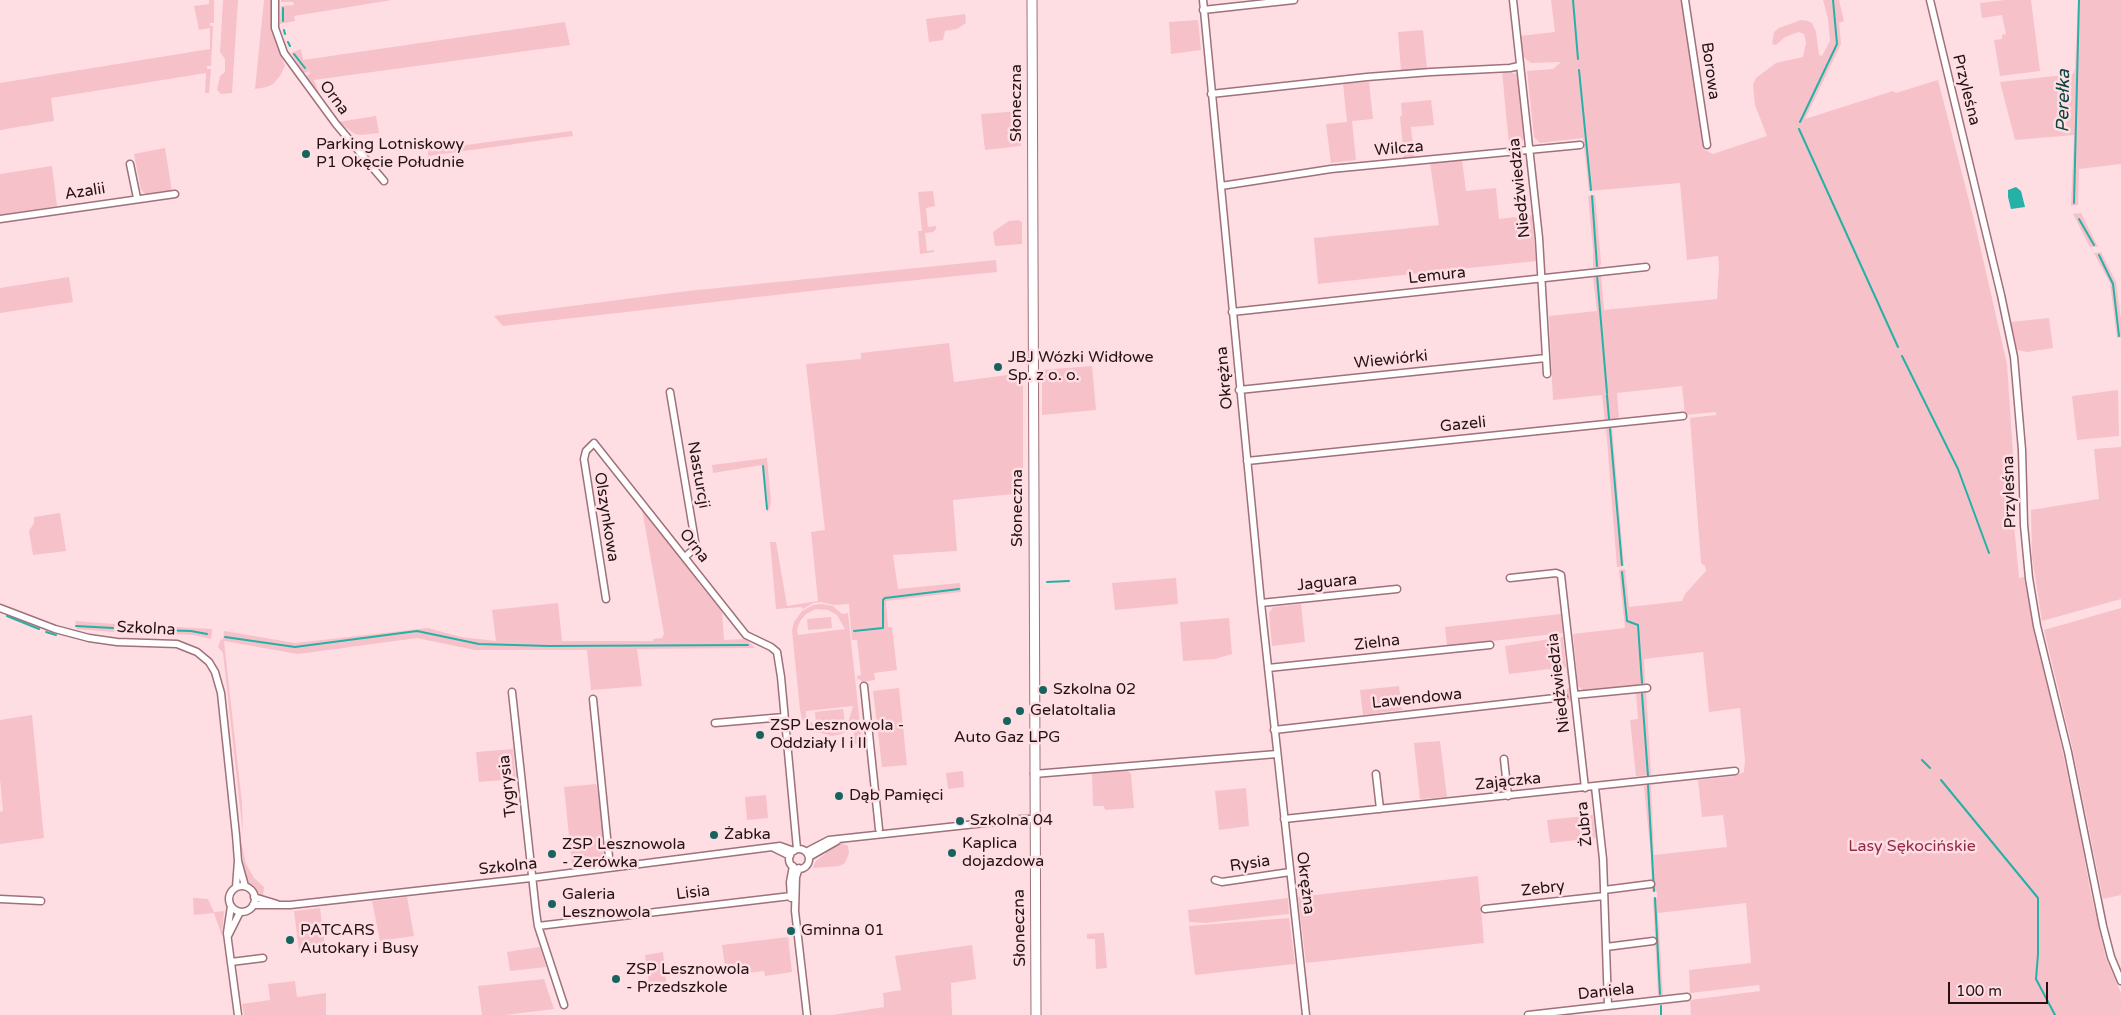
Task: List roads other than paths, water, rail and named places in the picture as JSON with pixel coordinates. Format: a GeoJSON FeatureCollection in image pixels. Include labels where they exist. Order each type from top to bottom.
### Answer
{"type":"FeatureCollection","features":[{"type":"Feature","properties":{"kind":"main road","name":"Słoneczna"},"geometry":{"type":"LineString","coordinates":[[1032,0],[1036,1015]]}},
{"type":"Feature","properties":{"kind":"street","name":"Orna"},"geometry":{"type":"LineString","coordinates":[[275,0],[275,28],[284,53],[336,124],[384,181]]}},
{"type":"Feature","properties":{"kind":"street","name":"Okrężna"},"geometry":{"type":"LineString","coordinates":[[1202,0],[1246,462],[1306,1015]]}},
{"type":"Feature","properties":{"kind":"street"},"geometry":{"type":"LineString","coordinates":[[1203,10],[1294,0]]}},
{"type":"Feature","properties":{"kind":"street","name":"Niedźwiedzia"},"geometry":{"type":"LineString","coordinates":[[1513,0],[1542,278],[1547,374]]}},
{"type":"Feature","properties":{"kind":"street","name":"Borowa"},"geometry":{"type":"LineString","coordinates":[[1685,0],[1707,146]]}},
{"type":"Feature","properties":{"kind":"street","name":"Przyleśna"},"geometry":{"type":"LineString","coordinates":[[1930,0],[2001,295],[2014,357],[2022,450],[2024,524],[2029,578],[2038,626],[2068,752],[2101,917],[2111,957],[2121,982]]}},
{"type":"Feature","properties":{"kind":"street"},"geometry":{"type":"LineString","coordinates":[[1212,94],[1367,77],[1519,66]]}},
{"type":"Feature","properties":{"kind":"street","name":"Wilcza"},"geometry":{"type":"LineString","coordinates":[[1221,186],[1308,172],[1580,145]]}},
{"type":"Feature","properties":{"kind":"street"},"geometry":{"type":"LineString","coordinates":[[130,164],[137,198]]}},
{"type":"Feature","properties":{"kind":"street","name":"Azalii"},"geometry":{"type":"LineString","coordinates":[[0,219],[175,194]]}},
{"type":"Feature","properties":{"kind":"street","name":"Lemura"},"geometry":{"type":"LineString","coordinates":[[1232,312],[1646,267]]}},
{"type":"Feature","properties":{"kind":"street","name":"Wiewiórki"},"geometry":{"type":"LineString","coordinates":[[1240,390],[1546,358]]}},
{"type":"Feature","properties":{"kind":"street","name":"Nasturcji"},"geometry":{"type":"LineString","coordinates":[[670,392],[696,548],[685,557]]}},
{"type":"Feature","properties":{"kind":"street","name":"Gazeli"},"geometry":{"type":"LineString","coordinates":[[1246,462],[1683,416]]}},
{"type":"Feature","properties":{"kind":"street","name":"Orna"},"geometry":{"type":"LineString","coordinates":[[594,443],[746,635],[771,647],[778,655],[784,717]]}},
{"type":"Feature","properties":{"kind":"street","name":"Olszynkowa"},"geometry":{"type":"LineString","coordinates":[[594,443],[586,451],[584,459],[606,599]]}},
{"type":"Feature","properties":{"kind":"street","name":"Niedźwiedzia"},"geometry":{"type":"LineString","coordinates":[[1510,578],[1556,573],[1561,575],[1585,788]]}},
{"type":"Feature","properties":{"kind":"street","name":"Jaguara"},"geometry":{"type":"LineString","coordinates":[[1261,604],[1397,589]]}},
{"type":"Feature","properties":{"kind":"street","name":"Szkolna"},"geometry":{"type":"LineString","coordinates":[[1,610],[55,629],[89,638],[110,641],[177,644],[197,652],[208,662],[216,672],[221,693],[238,861],[244,886]]}},
{"type":"Feature","properties":{"kind":"street","name":"Zielna"},"geometry":{"type":"LineString","coordinates":[[1268,668],[1490,645]]}},
{"type":"Feature","properties":{"kind":"street"},"geometry":{"type":"LineString","coordinates":[[864,686],[880,829]]}},
{"type":"Feature","properties":{"kind":"street"},"geometry":{"type":"LineString","coordinates":[[1575,695],[1647,688]]}},
{"type":"Feature","properties":{"kind":"street","name":"Tygrysia"},"geometry":{"type":"LineString","coordinates":[[512,692],[531,878],[538,926],[564,1005]]}},
{"type":"Feature","properties":{"kind":"street","name":"Lawendowa"},"geometry":{"type":"LineString","coordinates":[[1274,730],[1564,697]]}},
{"type":"Feature","properties":{"kind":"street"},"geometry":{"type":"LineString","coordinates":[[593,699],[610,867]]}},
{"type":"Feature","properties":{"kind":"street"},"geometry":{"type":"LineString","coordinates":[[715,723],[784,717],[793,852],[790,862],[796,867]]}},
{"type":"Feature","properties":{"kind":"street"},"geometry":{"type":"LineString","coordinates":[[1034,774],[1277,754]]}},
{"type":"Feature","properties":{"kind":"street"},"geometry":{"type":"LineString","coordinates":[[1504,759],[1508,796]]}},
{"type":"Feature","properties":{"kind":"street","name":"Zajączka"},"geometry":{"type":"LineString","coordinates":[[1284,819],[1735,772]]}},
{"type":"Feature","properties":{"kind":"street"},"geometry":{"type":"LineString","coordinates":[[1376,774],[1380,809]]}},
{"type":"Feature","properties":{"kind":"street","name":"Żubra"},"geometry":{"type":"LineString","coordinates":[[1595,787],[1603,859],[1604,893]]}},
{"type":"Feature","properties":{"kind":"street"},"geometry":{"type":"LineString","coordinates":[[796,867],[807,865],[808,854],[829,840],[1022,819],[1034,820]]}},
{"type":"Feature","properties":{"kind":"street","name":"Szkolna"},"geometry":{"type":"LineString","coordinates":[[253,905],[290,905],[772,848],[808,854]]}},
{"type":"Feature","properties":{"kind":"street","name":"Szkolna"},"geometry":{"type":"LineString","coordinates":[[236,887],[238,861]]}},
{"type":"Feature","properties":{"kind":"street"},"geometry":{"type":"LineString","coordinates":[[795,911],[790,882],[796,867]]}},
{"type":"Feature","properties":{"kind":"street"},"geometry":{"type":"LineString","coordinates":[[796,867],[795,911],[807,1015]]}},
{"type":"Feature","properties":{"kind":"street","name":"Rysia"},"geometry":{"type":"LineString","coordinates":[[1215,880],[1222,882],[1290,872]]}},
{"type":"Feature","properties":{"kind":"street","name":"Zebry"},"geometry":{"type":"LineString","coordinates":[[1485,909],[1604,893],[1651,884]]}},
{"type":"Feature","properties":{"kind":"street"},"geometry":{"type":"LineString","coordinates":[[231,906],[240,912],[246,911],[253,905],[254,897],[251,890],[244,886],[236,887],[230,894],[229,901],[231,906],[227,925],[238,1015]]}},
{"type":"Feature","properties":{"kind":"street"},"geometry":{"type":"LineString","coordinates":[[1604,893],[1608,1006]]}},
{"type":"Feature","properties":{"kind":"street","name":"Lisia"},"geometry":{"type":"LineString","coordinates":[[538,926],[791,896]]}},
{"type":"Feature","properties":{"kind":"street","name":"Szkolna"},"geometry":{"type":"LineString","coordinates":[[254,897],[277,904]]}},
{"type":"Feature","properties":{"kind":"street"},"geometry":{"type":"LineString","coordinates":[[0,898],[41,901]]}},
{"type":"Feature","properties":{"kind":"street"},"geometry":{"type":"LineString","coordinates":[[228,936],[240,912]]}},
{"type":"Feature","properties":{"kind":"street"},"geometry":{"type":"LineString","coordinates":[[1606,947],[1653,941]]}},
{"type":"Feature","properties":{"kind":"street"},"geometry":{"type":"LineString","coordinates":[[231,962],[263,958]]}},
{"type":"Feature","properties":{"kind":"street","name":"Daniela"},"geometry":{"type":"LineString","coordinates":[[1528,1015],[1687,997]]}},
{"type":"Feature","properties":{"kind":"water"},"geometry":{"type":"Polygon","coordinates":[[[2016,187],[2021,191],[2025,207],[2011,209],[2008,190],[2016,187]]]}},
{"type":"Feature","properties":{"kind":"waterway"},"geometry":{"type":"LineString","coordinates":[[1573,0],[1578,59]]}},
{"type":"Feature","properties":{"kind":"waterway"},"geometry":{"type":"LineString","coordinates":[[1800,122],[1837,44],[1833,0]]}},
{"type":"Feature","properties":{"kind":"waterway","name":"Perełka"},"geometry":{"type":"LineString","coordinates":[[2074,203],[2079,0]]}},
{"type":"Feature","properties":{"kind":"waterway"},"geometry":{"type":"LineString","coordinates":[[283,8],[283,21]]}},
{"type":"Feature","properties":{"kind":"waterway"},"geometry":{"type":"LineString","coordinates":[[284,30],[285,34]]}},
{"type":"Feature","properties":{"kind":"waterway"},"geometry":{"type":"LineString","coordinates":[[288,42],[290,46]]}},
{"type":"Feature","properties":{"kind":"waterway"},"geometry":{"type":"LineString","coordinates":[[294,54],[305,68]]}},
{"type":"Feature","properties":{"kind":"waterway"},"geometry":{"type":"LineString","coordinates":[[1579,70],[1591,190]]}},
{"type":"Feature","properties":{"kind":"waterway"},"geometry":{"type":"LineString","coordinates":[[1799,129],[1898,347]]}},
{"type":"Feature","properties":{"kind":"waterway"},"geometry":{"type":"LineString","coordinates":[[1592,196],[1597,266]]}},
{"type":"Feature","properties":{"kind":"waterway","name":"Perełka"},"geometry":{"type":"LineString","coordinates":[[2079,219],[2094,245]]}},
{"type":"Feature","properties":{"kind":"waterway","name":"Perełka"},"geometry":{"type":"LineString","coordinates":[[2099,255],[2113,284],[2119,336]]}},
{"type":"Feature","properties":{"kind":"waterway"},"geometry":{"type":"LineString","coordinates":[[1597,275],[1607,393]]}},
{"type":"Feature","properties":{"kind":"waterway"},"geometry":{"type":"LineString","coordinates":[[1902,356],[1958,469],[1989,553]]}},
{"type":"Feature","properties":{"kind":"waterway"},"geometry":{"type":"LineString","coordinates":[[1607,395],[1609,419]]}},
{"type":"Feature","properties":{"kind":"waterway"},"geometry":{"type":"LineString","coordinates":[[1610,429],[1622,565]]}},
{"type":"Feature","properties":{"kind":"waterway"},"geometry":{"type":"LineString","coordinates":[[763,466],[767,509]]}},
{"type":"Feature","properties":{"kind":"waterway"},"geometry":{"type":"LineString","coordinates":[[1622,572],[1627,621],[1638,625],[1642,683]]}},
{"type":"Feature","properties":{"kind":"waterway"},"geometry":{"type":"LineString","coordinates":[[1047,582],[1069,581]]}},
{"type":"Feature","properties":{"kind":"waterway"},"geometry":{"type":"LineString","coordinates":[[854,631],[883,628],[883,600],[885,598],[959,589]]}},
{"type":"Feature","properties":{"kind":"waterway"},"geometry":{"type":"LineString","coordinates":[[7,616],[39,629]]}},
{"type":"Feature","properties":{"kind":"waterway"},"geometry":{"type":"LineString","coordinates":[[76,626],[113,628]]}},
{"type":"Feature","properties":{"kind":"waterway"},"geometry":{"type":"LineString","coordinates":[[126,629],[191,631],[207,634]]}},
{"type":"Feature","properties":{"kind":"waterway"},"geometry":{"type":"LineString","coordinates":[[225,637],[295,647],[417,631],[479,644],[549,646],[748,645]]}},
{"type":"Feature","properties":{"kind":"waterway"},"geometry":{"type":"LineString","coordinates":[[46,632],[56,635]]}},
{"type":"Feature","properties":{"kind":"waterway"},"geometry":{"type":"LineString","coordinates":[[1642,694],[1648,776]]}},
{"type":"Feature","properties":{"kind":"waterway"},"geometry":{"type":"LineString","coordinates":[[1922,760],[1930,768]]}},
{"type":"Feature","properties":{"kind":"waterway"},"geometry":{"type":"LineString","coordinates":[[1941,780],[2038,898],[2036,979],[2055,1015]]}},
{"type":"Feature","properties":{"kind":"waterway"},"geometry":{"type":"LineString","coordinates":[[1648,785],[1654,891]]}},
{"type":"Feature","properties":{"kind":"waterway"},"geometry":{"type":"LineString","coordinates":[[1655,898],[1660,994]]}},
{"type":"Feature","properties":{"kind":"waterway"},"geometry":{"type":"LineString","coordinates":[[1661,1006],[1661,1015]]}},
{"type":"Feature","properties":{"kind":"place","name":"Parking Lotniskowy P1 Okęcie Południe"},"geometry":{"type":"Point","coordinates":[306,154]}},
{"type":"Feature","properties":{"kind":"place","name":"JBJ Wózki Widłowe Sp. z o. o."},"geometry":{"type":"Point","coordinates":[998,367]}},
{"type":"Feature","properties":{"kind":"place","name":"Szkolna 02"},"geometry":{"type":"Point","coordinates":[1043,690]}},
{"type":"Feature","properties":{"kind":"place","name":"GelatoItalia"},"geometry":{"type":"Point","coordinates":[1020,711]}},
{"type":"Feature","properties":{"kind":"place","name":"Auto Gaz LPG"},"geometry":{"type":"Point","coordinates":[1007,721]}},
{"type":"Feature","properties":{"kind":"place","name":"ZSP Lesznowola - Oddziały I i II"},"geometry":{"type":"Point","coordinates":[760,735]}},
{"type":"Feature","properties":{"kind":"place","name":"Dąb Pamięci"},"geometry":{"type":"Point","coordinates":[839,796]}},
{"type":"Feature","properties":{"kind":"place","name":"Szkolna 04"},"geometry":{"type":"Point","coordinates":[960,821]}},
{"type":"Feature","properties":{"kind":"place","name":"Żabka"},"geometry":{"type":"Point","coordinates":[714,835]}},
{"type":"Feature","properties":{"kind":"place","name":"Kaplica dojazdowa"},"geometry":{"type":"Point","coordinates":[952,853]}},
{"type":"Feature","properties":{"kind":"place","name":"ZSP Lesznowola - Zerówka"},"geometry":{"type":"Point","coordinates":[552,854]}},
{"type":"Feature","properties":{"kind":"place","name":"Galeria Lesznowola"},"geometry":{"type":"Point","coordinates":[552,904]}},
{"type":"Feature","properties":{"kind":"place","name":"Gminna 01"},"geometry":{"type":"Point","coordinates":[791,931]}},
{"type":"Feature","properties":{"kind":"place","name":"PATCARS Autokary i Busy"},"geometry":{"type":"Point","coordinates":[290,940]}},
{"type":"Feature","properties":{"kind":"place","name":"ZSP Lesznowola - Przedszkole"},"geometry":{"type":"Point","coordinates":[616,979]}},
{"type":"Feature","properties":{"kind":"park label","name":"Lasy Sękocińskie"},"geometry":{"type":"Point","coordinates":[1912,847]}}]}
